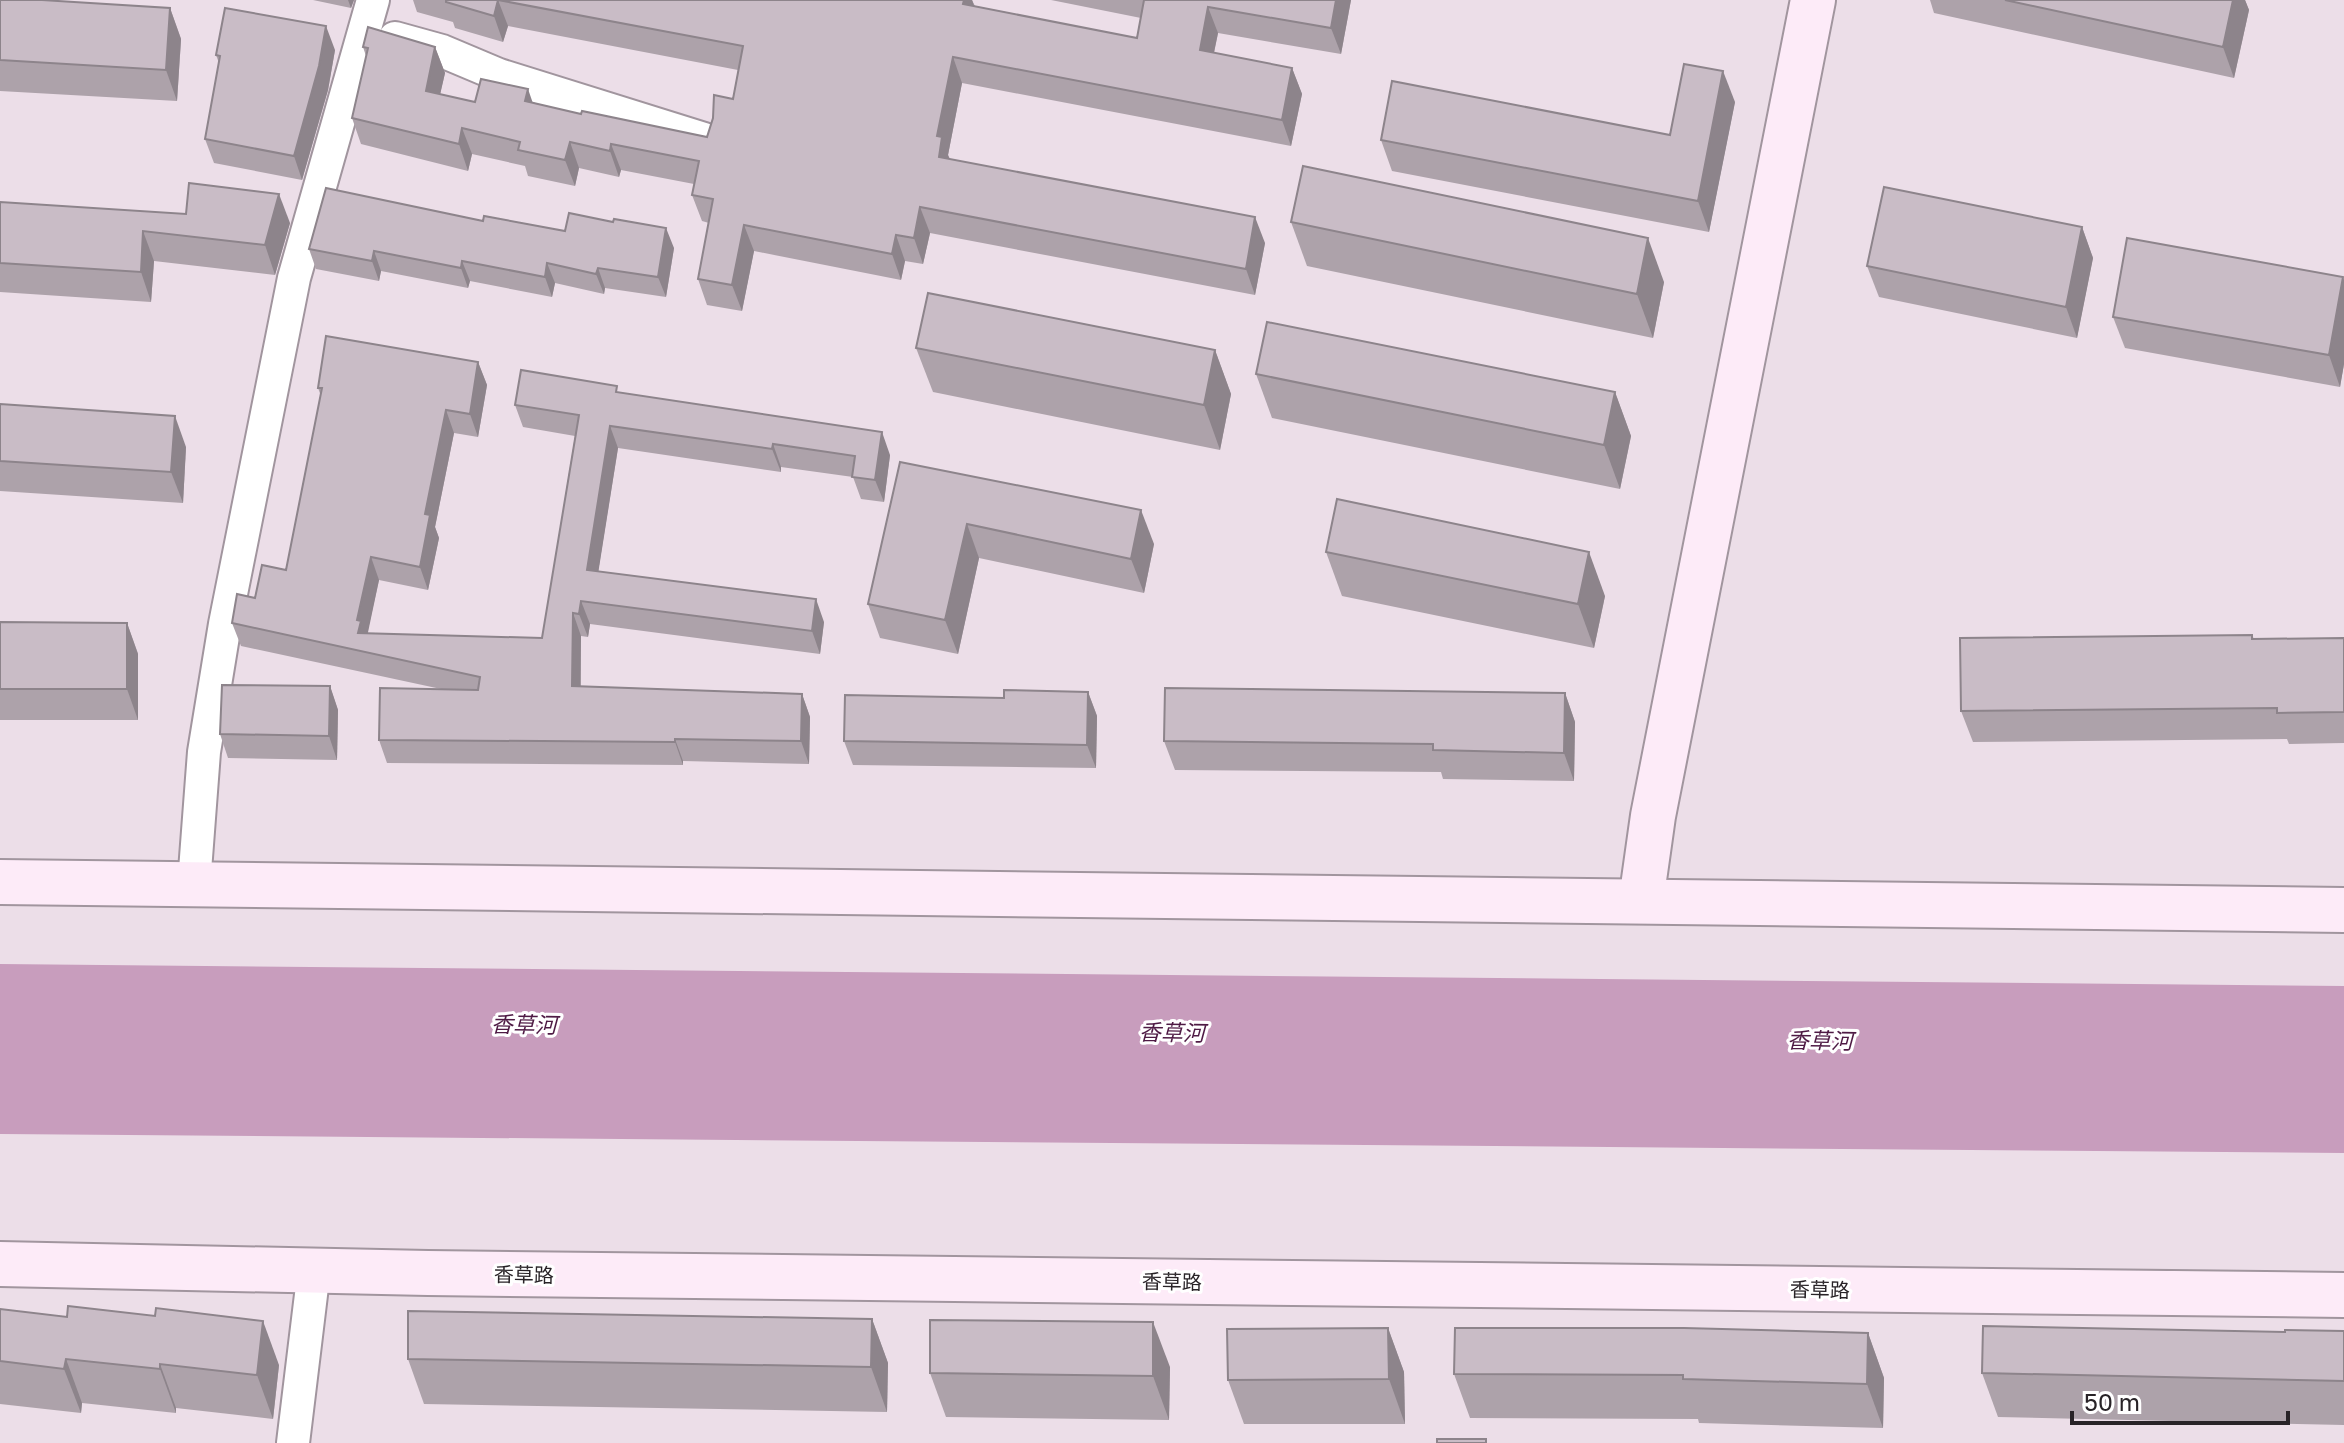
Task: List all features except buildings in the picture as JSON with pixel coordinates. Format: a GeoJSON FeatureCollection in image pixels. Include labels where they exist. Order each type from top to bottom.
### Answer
{"type":"FeatureCollection","features":[{"type":"Feature","properties":{"kind":"street"},"geometry":{"type":"LineString","coordinates":[[1641,901],[1656,800],[1813,0]]}},
{"type":"Feature","properties":{"kind":"street"},"geometry":{"type":"LineString","coordinates":[[194,884],[204,752],[225,624],[291,293],[369,15],[499,75],[704,139]]}},
{"type":"Feature","properties":{"kind":"street"},"geometry":{"type":"LineString","coordinates":[[0,882],[2344,910]]}},
{"type":"Feature","properties":{"kind":"street","name":"香草路"},"geometry":{"type":"LineString","coordinates":[[0,1264],[2344,1295]]}},
{"type":"Feature","properties":{"kind":"street"},"geometry":{"type":"LineString","coordinates":[[293,1443],[314,1270]]}},
{"type":"Feature","properties":{"kind":"water","name":"香草河"},"geometry":{"type":"Polygon","coordinates":[[[0,964],[2344,986],[2344,1153],[0,1134],[0,964]]]}}]}
